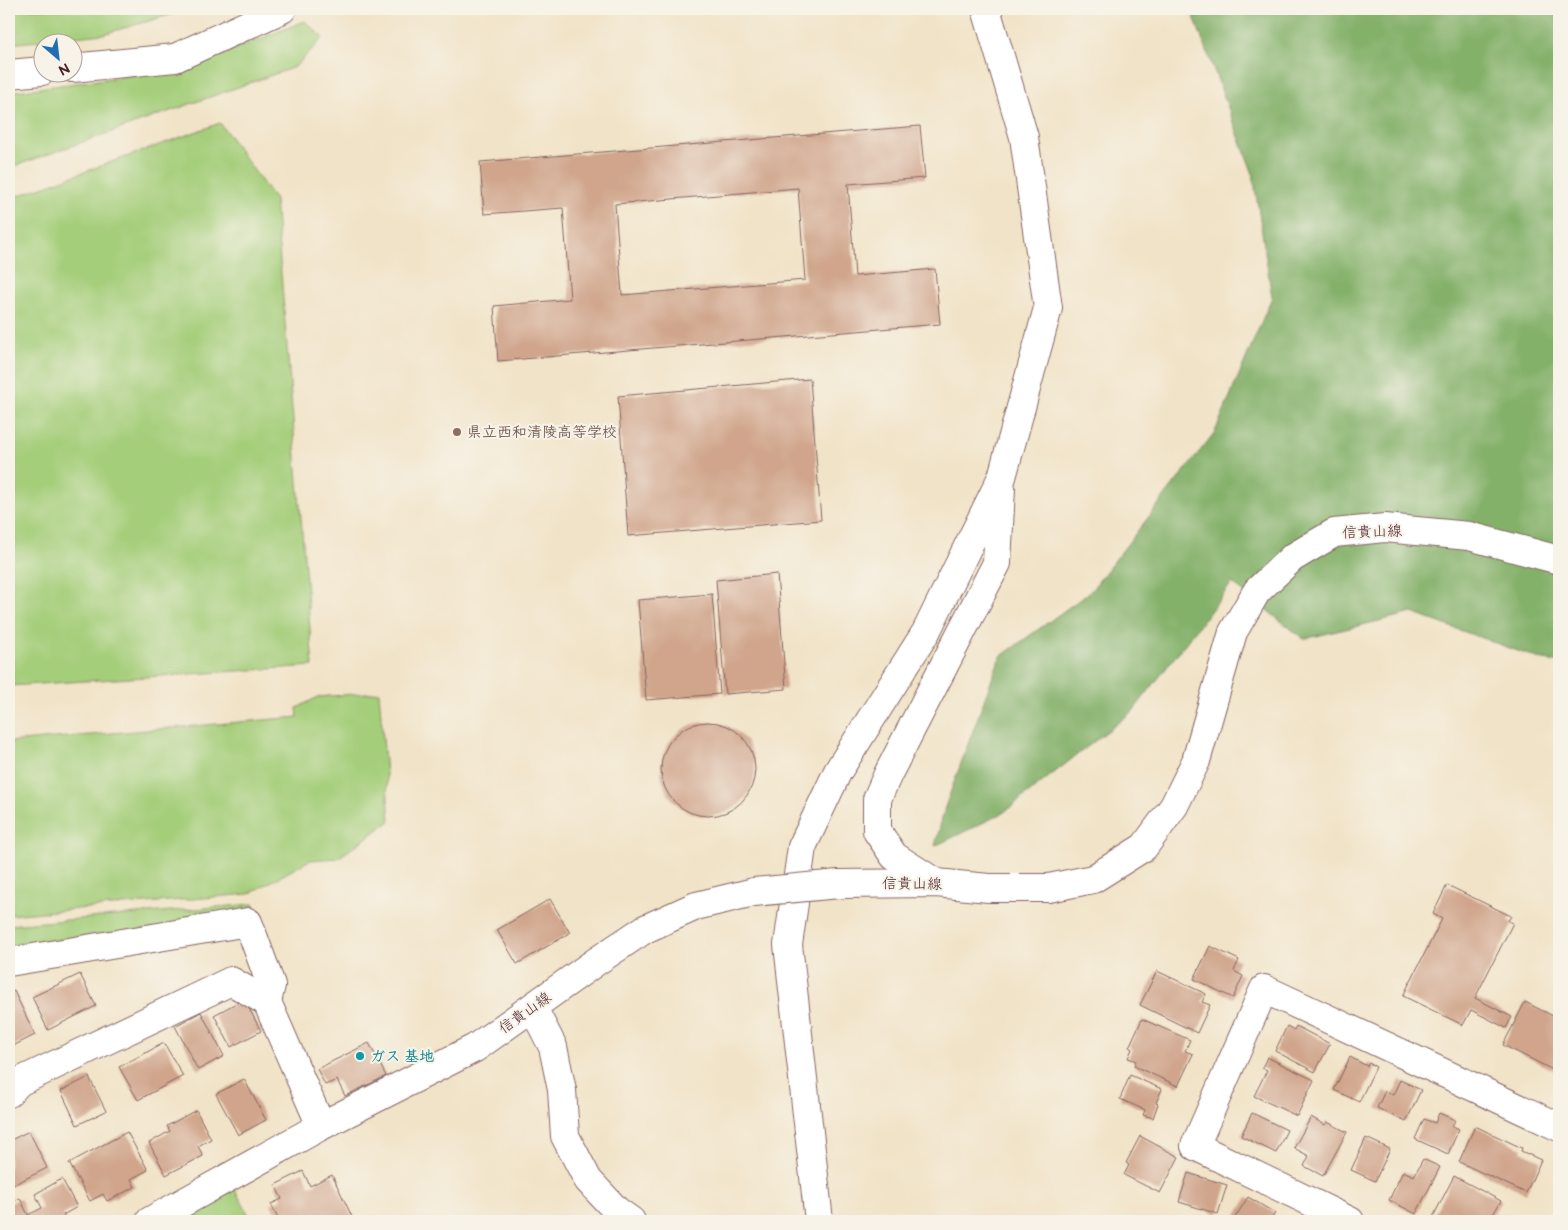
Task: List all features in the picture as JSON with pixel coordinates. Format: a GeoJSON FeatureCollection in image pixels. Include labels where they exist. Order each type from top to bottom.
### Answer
{"type":"FeatureCollection","features":[{"type":"Feature","properties":{"kind":"street"},"geometry":{"type":"LineString","coordinates":[[82,67],[175,58],[282,9]]}},
{"type":"Feature","properties":{"kind":"street"},"geometry":{"type":"LineString","coordinates":[[819,1221],[788,945],[802,847],[838,771],[926,632],[1002,477],[1048,308],[1024,137],[986,9]]}},
{"type":"Feature","properties":{"kind":"street"},"geometry":{"type":"LineString","coordinates":[[9,74],[32,72]]}},
{"type":"Feature","properties":{"kind":"street"},"geometry":{"type":"LineString","coordinates":[[936,883],[894,856],[877,831],[877,799],[888,774],[998,563],[1002,477]]}},
{"type":"Feature","properties":{"kind":"street","name":"信貴山線"},"geometry":{"type":"LineString","coordinates":[[150,1221],[321,1126],[476,1048],[645,929],[696,906],[754,892],[839,884],[936,883],[989,888],[1049,888],[1093,878],[1144,847],[1174,806],[1196,761],[1233,632],[1257,591],[1292,558],[1334,533],[1385,528],[1470,536],[1559,560]]}},
{"type":"Feature","properties":{"kind":"street"},"geometry":{"type":"LineString","coordinates":[[9,962],[248,922],[271,985],[267,1002]]}},
{"type":"Feature","properties":{"kind":"street"},"geometry":{"type":"LineString","coordinates":[[9,1093],[18,1082],[231,980],[267,1002],[321,1126]]}},
{"type":"Feature","properties":{"kind":"street"},"geometry":{"type":"LineString","coordinates":[[1350,1221],[1195,1146],[1264,989],[1559,1127]]}},
{"type":"Feature","properties":{"kind":"street"},"geometry":{"type":"LineString","coordinates":[[533,1008],[553,1047],[562,1090],[565,1136],[588,1180],[617,1211],[631,1221]]}},
{"type":"Feature","properties":{"kind":"green space"},"geometry":{"type":"Polygon","coordinates":[[[9,9],[191,9],[103,34],[82,36],[82,32],[32,32],[32,42],[9,44],[9,9]]]}},
{"type":"Feature","properties":{"kind":"green space"},"geometry":{"type":"Polygon","coordinates":[[[1191,9],[1559,9],[1559,662],[1543,660],[1412,613],[1304,639],[1232,583],[1133,711],[1003,813],[935,846],[945,807],[1000,657],[1090,592],[1215,432],[1272,297],[1253,174],[1191,9]]]}},
{"type":"Feature","properties":{"kind":"green space"},"geometry":{"type":"Polygon","coordinates":[[[305,21],[323,38],[295,67],[9,168],[9,92],[186,68],[305,21]]]}},
{"type":"Feature","properties":{"kind":"green space"},"geometry":{"type":"Polygon","coordinates":[[[220,123],[275,200],[313,666],[9,686],[9,199],[220,123]]]}},
{"type":"Feature","properties":{"kind":"green space"},"geometry":{"type":"Polygon","coordinates":[[[379,692],[390,821],[338,858],[310,860],[249,894],[9,915],[9,742],[298,717],[297,708],[318,697],[379,692]]]}},
{"type":"Feature","properties":{"kind":"green space"},"geometry":{"type":"Polygon","coordinates":[[[253,904],[258,917],[9,945],[9,925],[253,904]]]}},
{"type":"Feature","properties":{"kind":"green space"},"geometry":{"type":"Polygon","coordinates":[[[234,1188],[252,1221],[182,1221],[234,1188]]]}},
{"type":"Feature","properties":{"kind":"building"},"geometry":{"type":"Polygon","coordinates":[[[920,126],[925,178],[848,184],[855,276],[935,269],[940,324],[498,361],[494,306],[570,299],[563,208],[484,214],[480,162],[920,126]],[[798,188],[615,204],[622,295],[805,280],[798,188]]]}},
{"type":"Feature","properties":{"kind":"building"},"geometry":{"type":"Polygon","coordinates":[[[810,379],[821,520],[628,536],[618,396],[810,379]]]}},
{"type":"Feature","properties":{"kind":"building"},"geometry":{"type":"Polygon","coordinates":[[[777,574],[786,689],[725,694],[716,580],[777,574]]]}},
{"type":"Feature","properties":{"kind":"building"},"geometry":{"type":"Polygon","coordinates":[[[712,594],[720,694],[646,700],[638,600],[712,594]]]}},
{"type":"Feature","properties":{"kind":"building"},"geometry":{"type":"Polygon","coordinates":[[[708,722],[726,725],[741,736],[752,751],[755,769],[752,787],[741,802],[726,813],[708,816],[690,813],[675,802],[664,787],[661,769],[664,751],[675,736],[690,725],[708,722]]]}},
{"type":"Feature","properties":{"kind":"building"},"geometry":{"type":"Polygon","coordinates":[[[1447,885],[1511,916],[1508,921],[1513,923],[1475,998],[1512,1017],[1506,1028],[1471,1010],[1463,1025],[1403,996],[1442,919],[1433,914],[1447,885]]]}},
{"type":"Feature","properties":{"kind":"building"},"geometry":{"type":"Polygon","coordinates":[[[550,899],[570,933],[517,964],[497,930],[550,899]]]}},
{"type":"Feature","properties":{"kind":"building"},"geometry":{"type":"Polygon","coordinates":[[[1210,946],[1239,960],[1234,971],[1243,976],[1233,998],[1194,979],[1210,946]]]}},
{"type":"Feature","properties":{"kind":"building"},"geometry":{"type":"Polygon","coordinates":[[[1157,971],[1206,994],[1202,1002],[1210,1005],[1197,1033],[1140,1005],[1157,971]]]}},
{"type":"Feature","properties":{"kind":"building"},"geometry":{"type":"Polygon","coordinates":[[[80,974],[96,1006],[48,1030],[32,997],[80,974]]]}},
{"type":"Feature","properties":{"kind":"building"},"geometry":{"type":"Polygon","coordinates":[[[14,991],[35,1035],[9,1048],[9,994],[14,991]]]}},
{"type":"Feature","properties":{"kind":"building"},"geometry":{"type":"Polygon","coordinates":[[[244,999],[261,1031],[231,1047],[214,1015],[244,999]]]}},
{"type":"Feature","properties":{"kind":"building"},"geometry":{"type":"Polygon","coordinates":[[[1525,1002],[1559,1019],[1559,1073],[1503,1045],[1525,1002]]]}},
{"type":"Feature","properties":{"kind":"building"},"geometry":{"type":"Polygon","coordinates":[[[201,1012],[224,1056],[198,1070],[175,1026],[201,1012]]]}},
{"type":"Feature","properties":{"kind":"building"},"geometry":{"type":"Polygon","coordinates":[[[1142,1019],[1190,1040],[1185,1051],[1193,1054],[1178,1086],[1134,1066],[1136,1061],[1128,1058],[1132,1049],[1129,1047],[1142,1019]]]}},
{"type":"Feature","properties":{"kind":"building"},"geometry":{"type":"Polygon","coordinates":[[[1287,1026],[1294,1030],[1296,1026],[1330,1044],[1315,1072],[1275,1051],[1287,1026]]]}},
{"type":"Feature","properties":{"kind":"building"},"geometry":{"type":"Polygon","coordinates":[[[164,1043],[183,1076],[138,1100],[119,1067],[164,1043]]]}},
{"type":"Feature","properties":{"kind":"building","name":"ガス 基地"},"geometry":{"type":"Polygon","coordinates":[[[369,1043],[386,1076],[345,1096],[337,1080],[325,1085],[317,1069],[369,1043]]]}},
{"type":"Feature","properties":{"kind":"building"},"geometry":{"type":"Polygon","coordinates":[[[1267,1057],[1314,1080],[1297,1116],[1254,1096],[1267,1070],[1262,1068],[1267,1057]]]}},
{"type":"Feature","properties":{"kind":"building"},"geometry":{"type":"Polygon","coordinates":[[[1350,1057],[1367,1066],[1369,1063],[1376,1067],[1359,1102],[1334,1090],[1350,1057]]]}},
{"type":"Feature","properties":{"kind":"building"},"geometry":{"type":"Polygon","coordinates":[[[1130,1075],[1162,1089],[1156,1103],[1158,1104],[1153,1118],[1143,1115],[1145,1110],[1120,1099],[1130,1075]]]}},
{"type":"Feature","properties":{"kind":"building"},"geometry":{"type":"Polygon","coordinates":[[[89,1077],[106,1111],[77,1125],[61,1091],[89,1077]]]}},
{"type":"Feature","properties":{"kind":"building"},"geometry":{"type":"Polygon","coordinates":[[[244,1079],[266,1120],[238,1135],[216,1094],[244,1079]]]}},
{"type":"Feature","properties":{"kind":"building"},"geometry":{"type":"Polygon","coordinates":[[[1400,1080],[1421,1090],[1406,1122],[1377,1108],[1385,1091],[1393,1095],[1400,1080]]]}},
{"type":"Feature","properties":{"kind":"building"},"geometry":{"type":"Polygon","coordinates":[[[196,1110],[211,1139],[198,1146],[203,1156],[166,1175],[149,1143],[170,1131],[167,1126],[196,1110]]]}},
{"type":"Feature","properties":{"kind":"building"},"geometry":{"type":"Polygon","coordinates":[[[1252,1113],[1287,1130],[1276,1153],[1241,1136],[1252,1113]]]}},
{"type":"Feature","properties":{"kind":"building"},"geometry":{"type":"Polygon","coordinates":[[[1439,1113],[1455,1120],[1452,1126],[1459,1129],[1448,1154],[1415,1139],[1424,1119],[1435,1123],[1439,1113]]]}},
{"type":"Feature","properties":{"kind":"building"},"geometry":{"type":"Polygon","coordinates":[[[1311,1117],[1325,1125],[1327,1122],[1347,1132],[1323,1176],[1304,1166],[1309,1156],[1294,1148],[1311,1117]]]}},
{"type":"Feature","properties":{"kind":"building"},"geometry":{"type":"Polygon","coordinates":[[[1475,1126],[1522,1148],[1521,1151],[1541,1160],[1526,1193],[1459,1162],[1475,1126]]]}},
{"type":"Feature","properties":{"kind":"building"},"geometry":{"type":"Polygon","coordinates":[[[29,1131],[47,1168],[9,1187],[9,1141],[29,1131]]]}},
{"type":"Feature","properties":{"kind":"building"},"geometry":{"type":"Polygon","coordinates":[[[127,1132],[148,1170],[131,1179],[135,1187],[107,1201],[103,1194],[90,1201],[69,1163],[127,1132]]]}},
{"type":"Feature","properties":{"kind":"building"},"geometry":{"type":"Polygon","coordinates":[[[1140,1136],[1179,1157],[1160,1193],[1124,1175],[1129,1165],[1126,1163],[1140,1136]]]}},
{"type":"Feature","properties":{"kind":"building"},"geometry":{"type":"Polygon","coordinates":[[[1366,1138],[1390,1149],[1375,1181],[1351,1170],[1366,1138]]]}},
{"type":"Feature","properties":{"kind":"building"},"geometry":{"type":"Polygon","coordinates":[[[1423,1159],[1440,1167],[1416,1214],[1389,1200],[1403,1171],[1414,1176],[1423,1159]]]}},
{"type":"Feature","properties":{"kind":"building"},"geometry":{"type":"Polygon","coordinates":[[[303,1171],[310,1186],[332,1175],[354,1221],[279,1221],[271,1204],[282,1199],[275,1185],[303,1171]]]}},
{"type":"Feature","properties":{"kind":"building"},"geometry":{"type":"Polygon","coordinates":[[[1188,1173],[1227,1185],[1218,1214],[1179,1202],[1188,1173]]]}},
{"type":"Feature","properties":{"kind":"building"},"geometry":{"type":"Polygon","coordinates":[[[1454,1176],[1501,1201],[1489,1221],[1431,1221],[1454,1176]]]}},
{"type":"Feature","properties":{"kind":"building"},"geometry":{"type":"Polygon","coordinates":[[[62,1179],[77,1207],[63,1215],[67,1221],[9,1221],[9,1204],[20,1198],[28,1215],[42,1208],[35,1194],[62,1179]]]}},
{"type":"Feature","properties":{"kind":"building"},"geometry":{"type":"Polygon","coordinates":[[[1248,1197],[1275,1213],[1270,1221],[1233,1221],[1248,1197]]]}},
{"type":"Feature","properties":{"kind":"place","name":"県立西和清陵高等学校"},"geometry":{"type":"Point","coordinates":[457,432]}},
{"type":"Feature","properties":{"kind":"place","name":"ガス 基地"},"geometry":{"type":"Point","coordinates":[360,1056]}}]}
